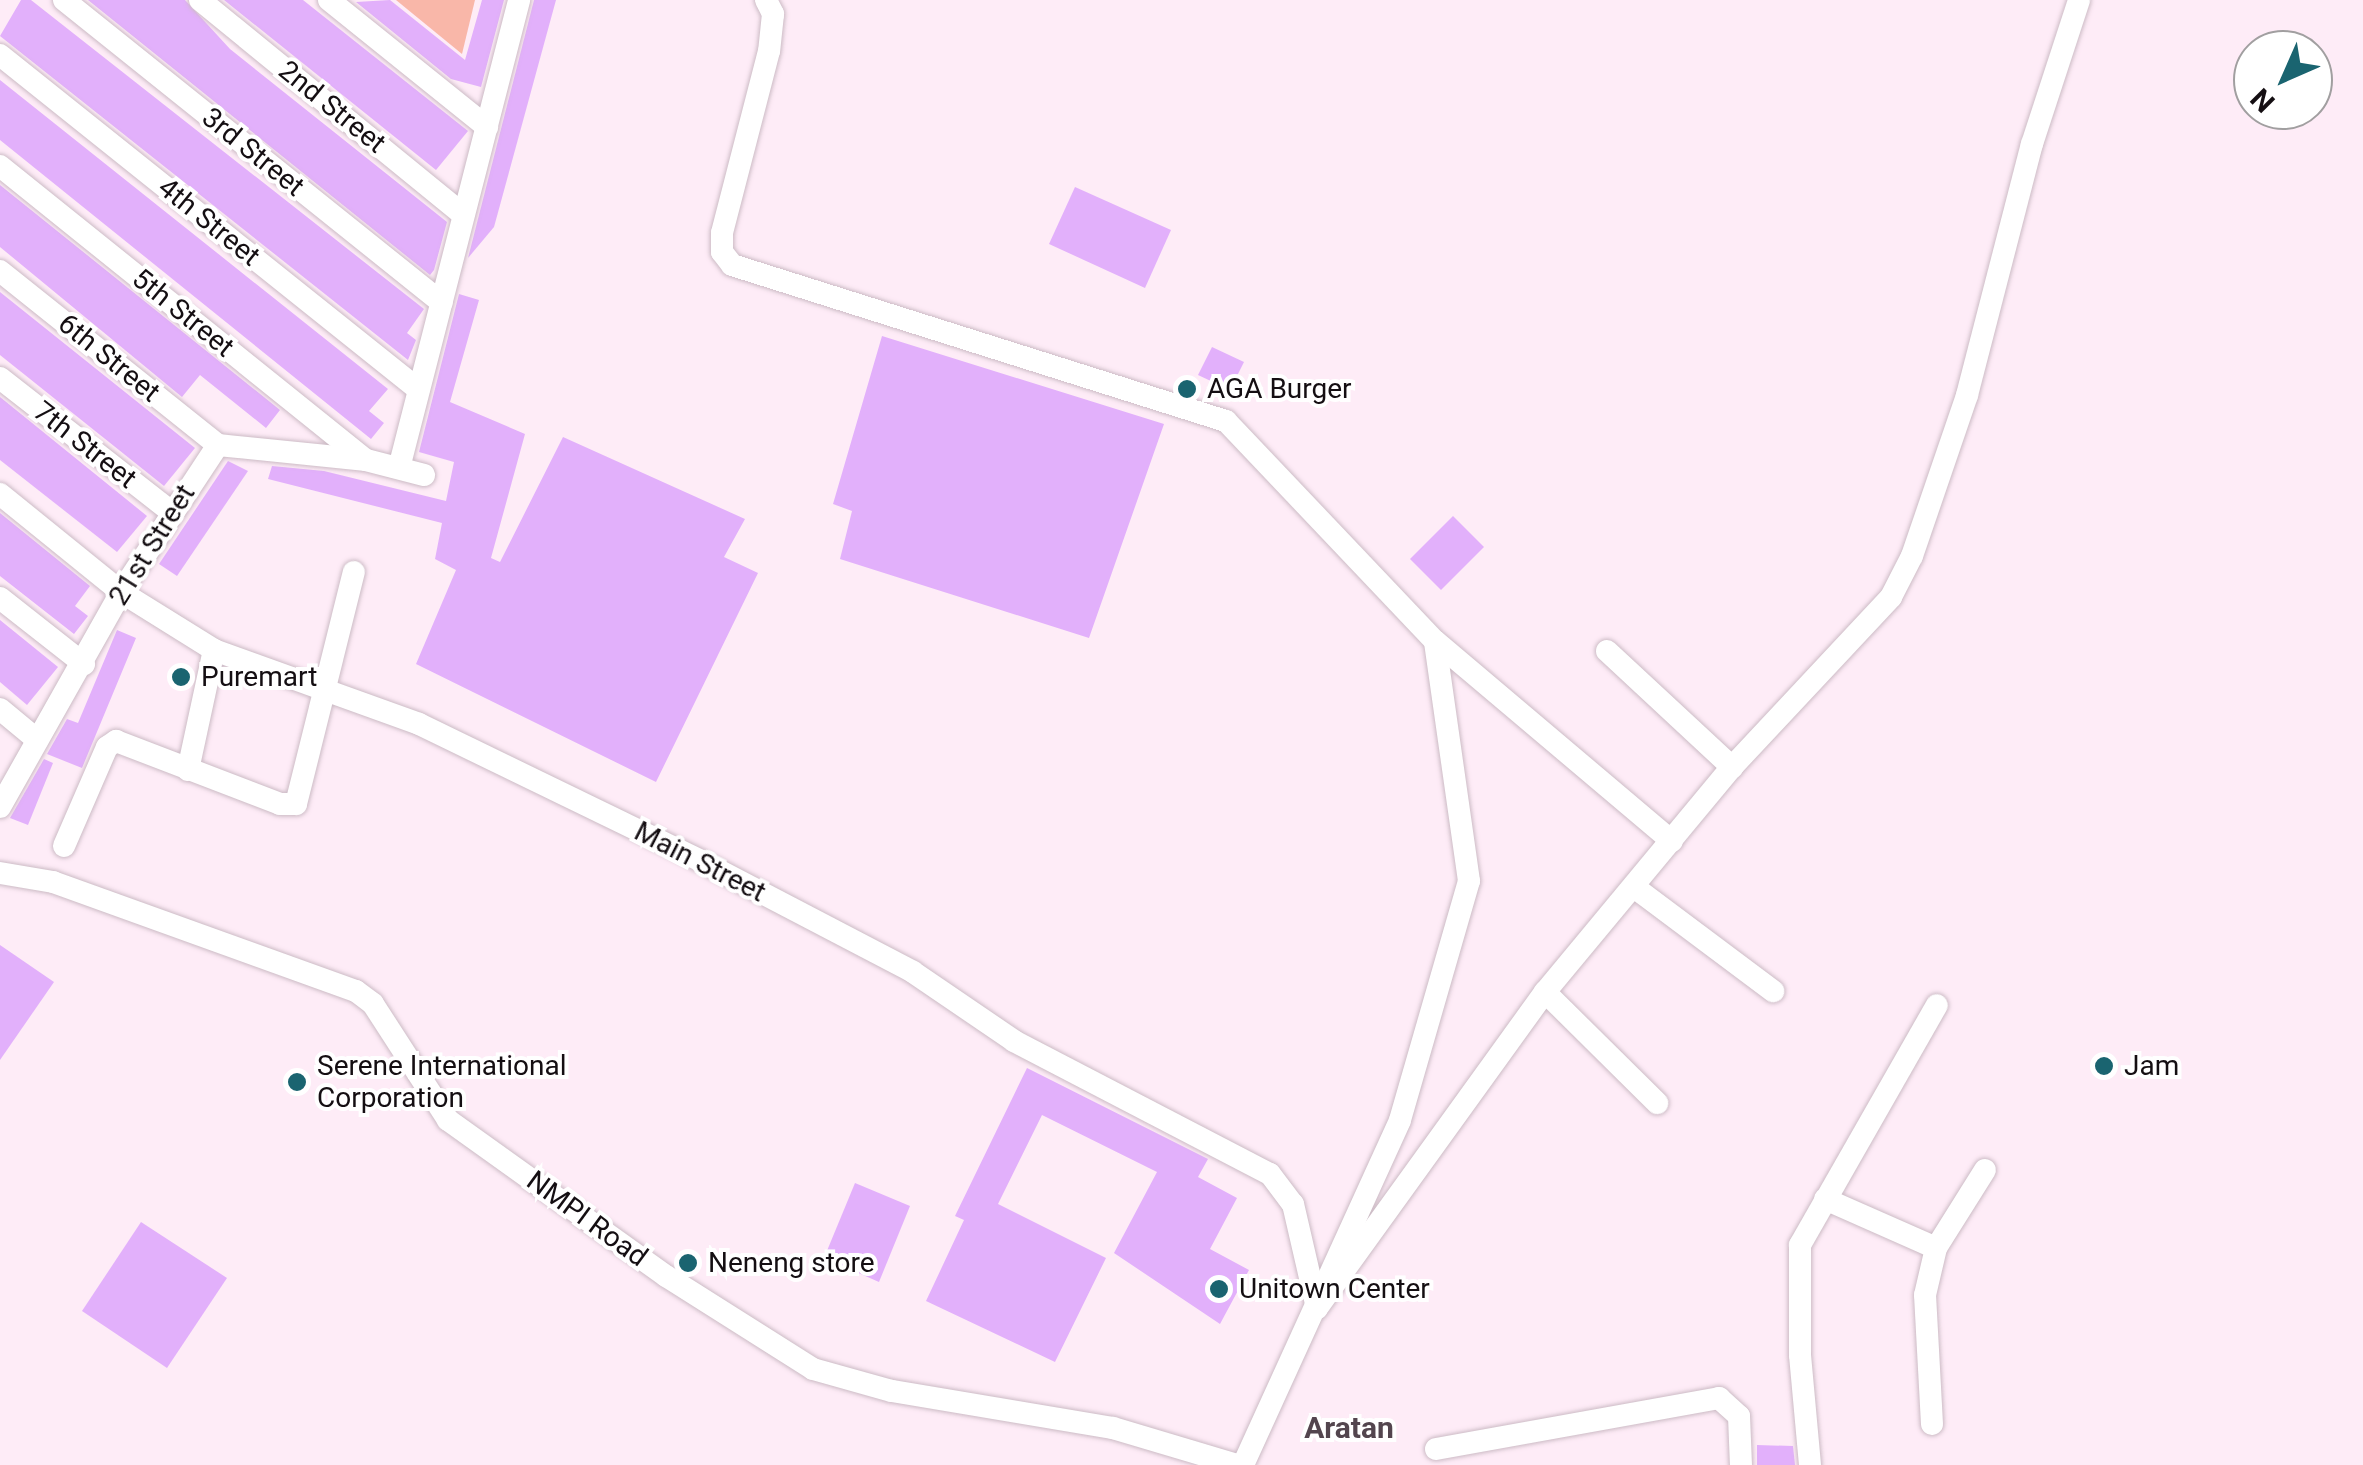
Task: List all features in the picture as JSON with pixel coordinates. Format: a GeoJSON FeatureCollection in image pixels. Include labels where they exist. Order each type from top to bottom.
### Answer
{"type":"FeatureCollection","features":[{"type":"Feature","properties":{"kind":"street","name":"3rd Street"},"geometry":{"type":"LineString","coordinates":[[64,0],[442,303]]}},
{"type":"Feature","properties":{"kind":"street","name":"2nd Street"},"geometry":{"type":"LineString","coordinates":[[200,0],[464,214]]}},
{"type":"Feature","properties":{"kind":"street"},"geometry":{"type":"LineString","coordinates":[[329,0],[487,127]]}},
{"type":"Feature","properties":{"kind":"street"},"geometry":{"type":"LineString","coordinates":[[399,468],[519,0]]}},
{"type":"Feature","properties":{"kind":"street"},"geometry":{"type":"LineString","coordinates":[[766,0],[773,14],[769,51],[722,233],[722,252],[732,266],[1226,421],[1435,642],[1672,841]]}},
{"type":"Feature","properties":{"kind":"street"},"geometry":{"type":"LineString","coordinates":[[1317,1308],[1546,992],[1732,767],[1877,615],[1912,556],[1967,395],[2032,144],[2080,0]]}},
{"type":"Feature","properties":{"kind":"street","name":"4th Street"},"geometry":{"type":"LineString","coordinates":[[0,54],[419,390]]}},
{"type":"Feature","properties":{"kind":"street","name":"5th Street"},"geometry":{"type":"LineString","coordinates":[[0,166],[366,460]]}},
{"type":"Feature","properties":{"kind":"street","name":"6th Street"},"geometry":{"type":"LineString","coordinates":[[0,271],[218,444]]}},
{"type":"Feature","properties":{"kind":"street","name":"7th Street"},"geometry":{"type":"LineString","coordinates":[[0,378],[170,511]]}},
{"type":"Feature","properties":{"kind":"street"},"geometry":{"type":"LineString","coordinates":[[218,444],[366,460],[424,475]]}},
{"type":"Feature","properties":{"kind":"street","name":"21st Street"},"geometry":{"type":"LineString","coordinates":[[0,806],[36,738],[84,664],[121,592],[170,511],[218,444]]}},
{"type":"Feature","properties":{"kind":"street","name":"Main Street"},"geometry":{"type":"LineString","coordinates":[[0,494],[121,592],[214,650],[420,724],[701,861],[913,972],[1014,1041],[1270,1174],[1294,1204],[1317,1308]]}},
{"type":"Feature","properties":{"kind":"street"},"geometry":{"type":"LineString","coordinates":[[64,846],[112,743],[296,804],[354,572]]}},
{"type":"Feature","properties":{"kind":"street"},"geometry":{"type":"LineString","coordinates":[[0,598],[84,664]]}},
{"type":"Feature","properties":{"kind":"street"},"geometry":{"type":"LineString","coordinates":[[1240,1465],[1317,1308],[1400,1120],[1469,882],[1435,642]]}},
{"type":"Feature","properties":{"kind":"street"},"geometry":{"type":"LineString","coordinates":[[188,770],[214,650]]}},
{"type":"Feature","properties":{"kind":"street"},"geometry":{"type":"LineString","coordinates":[[1607,651],[1732,767]]}},
{"type":"Feature","properties":{"kind":"street"},"geometry":{"type":"LineString","coordinates":[[0,709],[36,738]]}},
{"type":"Feature","properties":{"kind":"street","name":"NMPI Road"},"geometry":{"type":"LineString","coordinates":[[0,873],[53,882],[356,991],[373,1004],[448,1120],[699,1298],[813,1369],[892,1391],[1113,1428],[1240,1465]]}},
{"type":"Feature","properties":{"kind":"street"},"geometry":{"type":"LineString","coordinates":[[1634,886],[1773,991]]}},
{"type":"Feature","properties":{"kind":"street"},"geometry":{"type":"LineString","coordinates":[[1546,992],[1657,1103]]}},
{"type":"Feature","properties":{"kind":"street"},"geometry":{"type":"LineString","coordinates":[[1810,1465],[1800,1355],[1800,1245],[1937,1006]]}},
{"type":"Feature","properties":{"kind":"street"},"geometry":{"type":"LineString","coordinates":[[1932,1424],[1925,1295],[1936,1248],[1985,1170]]}},
{"type":"Feature","properties":{"kind":"street"},"geometry":{"type":"LineString","coordinates":[[1825,1199],[1936,1248]]}},
{"type":"Feature","properties":{"kind":"street"},"geometry":{"type":"LineString","coordinates":[[1436,1449],[1719,1398],[1740,1416],[1741,1465]]}},
{"type":"Feature","properties":{"kind":"shaded area"},"geometry":{"type":"Polygon","coordinates":[[[396,0],[475,0],[462,54],[396,0]]]}},
{"type":"Feature","properties":{"kind":"building"},"geometry":{"type":"Polygon","coordinates":[[[21,0],[31,0],[424,309],[407,333],[416,340],[408,360],[0,36],[21,0]]]}},
{"type":"Feature","properties":{"kind":"building"},"geometry":{"type":"Polygon","coordinates":[[[88,0],[185,0],[230,49],[447,222],[434,270],[430,275],[88,0]]]}},
{"type":"Feature","properties":{"kind":"building"},"geometry":{"type":"Polygon","coordinates":[[[224,0],[303,0],[468,131],[436,170],[224,0]]]}},
{"type":"Feature","properties":{"kind":"building"},"geometry":{"type":"Polygon","coordinates":[[[390,0],[465,60],[482,0],[504,0],[481,87],[451,79],[356,2],[390,0]]]}},
{"type":"Feature","properties":{"kind":"building"},"geometry":{"type":"Polygon","coordinates":[[[534,0],[556,0],[494,227],[468,258],[534,0]]]}},
{"type":"Feature","properties":{"kind":"building"},"geometry":{"type":"Polygon","coordinates":[[[0,80],[388,389],[369,411],[384,423],[371,439],[0,140],[0,80]]]}},
{"type":"Feature","properties":{"kind":"building"},"geometry":{"type":"Polygon","coordinates":[[[0,185],[280,410],[266,428],[200,375],[182,397],[0,247],[0,185]]]}},
{"type":"Feature","properties":{"kind":"building"},"geometry":{"type":"Polygon","coordinates":[[[1075,187],[1171,230],[1145,288],[1049,244],[1075,187]]]}},
{"type":"Feature","properties":{"kind":"building"},"geometry":{"type":"Polygon","coordinates":[[[0,292],[195,448],[164,486],[0,355],[0,292]]]}},
{"type":"Feature","properties":{"kind":"building"},"geometry":{"type":"Polygon","coordinates":[[[459,294],[479,300],[450,402],[525,434],[491,558],[500,562],[563,437],[745,519],[724,557],[758,573],[656,782],[416,664],[456,570],[435,559],[442,523],[268,479],[272,466],[324,471],[446,501],[454,462],[419,452],[459,294]]]}},
{"type":"Feature","properties":{"kind":"building"},"geometry":{"type":"Polygon","coordinates":[[[882,336],[1164,424],[1089,638],[840,559],[852,511],[833,504],[882,336]]]}},
{"type":"Feature","properties":{"kind":"building"},"geometry":{"type":"Polygon","coordinates":[[[1212,347],[1244,362],[1230,390],[1198,375],[1212,347]]]}},
{"type":"Feature","properties":{"kind":"building"},"geometry":{"type":"Polygon","coordinates":[[[0,397],[147,516],[117,552],[0,460],[0,397]]]}},
{"type":"Feature","properties":{"kind":"building"},"geometry":{"type":"Polygon","coordinates":[[[228,461],[248,471],[177,576],[159,564],[228,461]]]}},
{"type":"Feature","properties":{"kind":"building"},"geometry":{"type":"Polygon","coordinates":[[[0,513],[90,586],[75,606],[88,616],[74,634],[0,576],[0,513]]]}},
{"type":"Feature","properties":{"kind":"building"},"geometry":{"type":"Polygon","coordinates":[[[1453,516],[1484,547],[1441,590],[1410,559],[1453,516]]]}},
{"type":"Feature","properties":{"kind":"building"},"geometry":{"type":"Polygon","coordinates":[[[0,620],[58,667],[27,705],[0,682],[0,620]]]}},
{"type":"Feature","properties":{"kind":"building"},"geometry":{"type":"Polygon","coordinates":[[[117,630],[136,638],[82,768],[47,754],[67,719],[78,723],[117,630]]]}},
{"type":"Feature","properties":{"kind":"building"},"geometry":{"type":"Polygon","coordinates":[[[44,759],[53,763],[28,825],[10,818],[44,759]]]}},
{"type":"Feature","properties":{"kind":"building"},"geometry":{"type":"Polygon","coordinates":[[[0,945],[54,982],[0,1060],[0,945]]]}},
{"type":"Feature","properties":{"kind":"building"},"geometry":{"type":"Polygon","coordinates":[[[1027,1068],[1208,1159],[1198,1177],[1237,1198],[1210,1249],[1249,1270],[1220,1324],[1114,1253],[1157,1172],[1042,1115],[998,1204],[1106,1258],[1055,1362],[926,1301],[964,1220],[955,1216],[1027,1068]]]}},
{"type":"Feature","properties":{"kind":"building"},"geometry":{"type":"Polygon","coordinates":[[[855,1183],[910,1206],[879,1282],[824,1258],[855,1183]]]}},
{"type":"Feature","properties":{"kind":"building"},"geometry":{"type":"Polygon","coordinates":[[[141,1222],[227,1278],[167,1368],[82,1311],[141,1222]]]}},
{"type":"Feature","properties":{"kind":"building"},"geometry":{"type":"Polygon","coordinates":[[[1757,1445],[1793,1446],[1795,1465],[1757,1465],[1757,1445]]]}},
{"type":"Feature","properties":{"kind":"place","name":"AGA Burger"},"geometry":{"type":"Point","coordinates":[1187,389]}},
{"type":"Feature","properties":{"kind":"place","name":"Puremart"},"geometry":{"type":"Point","coordinates":[181,677]}},
{"type":"Feature","properties":{"kind":"place","name":"Jam"},"geometry":{"type":"Point","coordinates":[2104,1066]}},
{"type":"Feature","properties":{"kind":"place","name":"Serene International Corporation"},"geometry":{"type":"Point","coordinates":[297,1082]}},
{"type":"Feature","properties":{"kind":"place","name":"Neneng store"},"geometry":{"type":"Point","coordinates":[688,1263]}},
{"type":"Feature","properties":{"kind":"place","name":"Unitown Center"},"geometry":{"type":"Point","coordinates":[1219,1289]}},
{"type":"Feature","properties":{"kind":"district","name":"Aratan"},"geometry":{"type":"Point","coordinates":[1349,1428]}}]}
